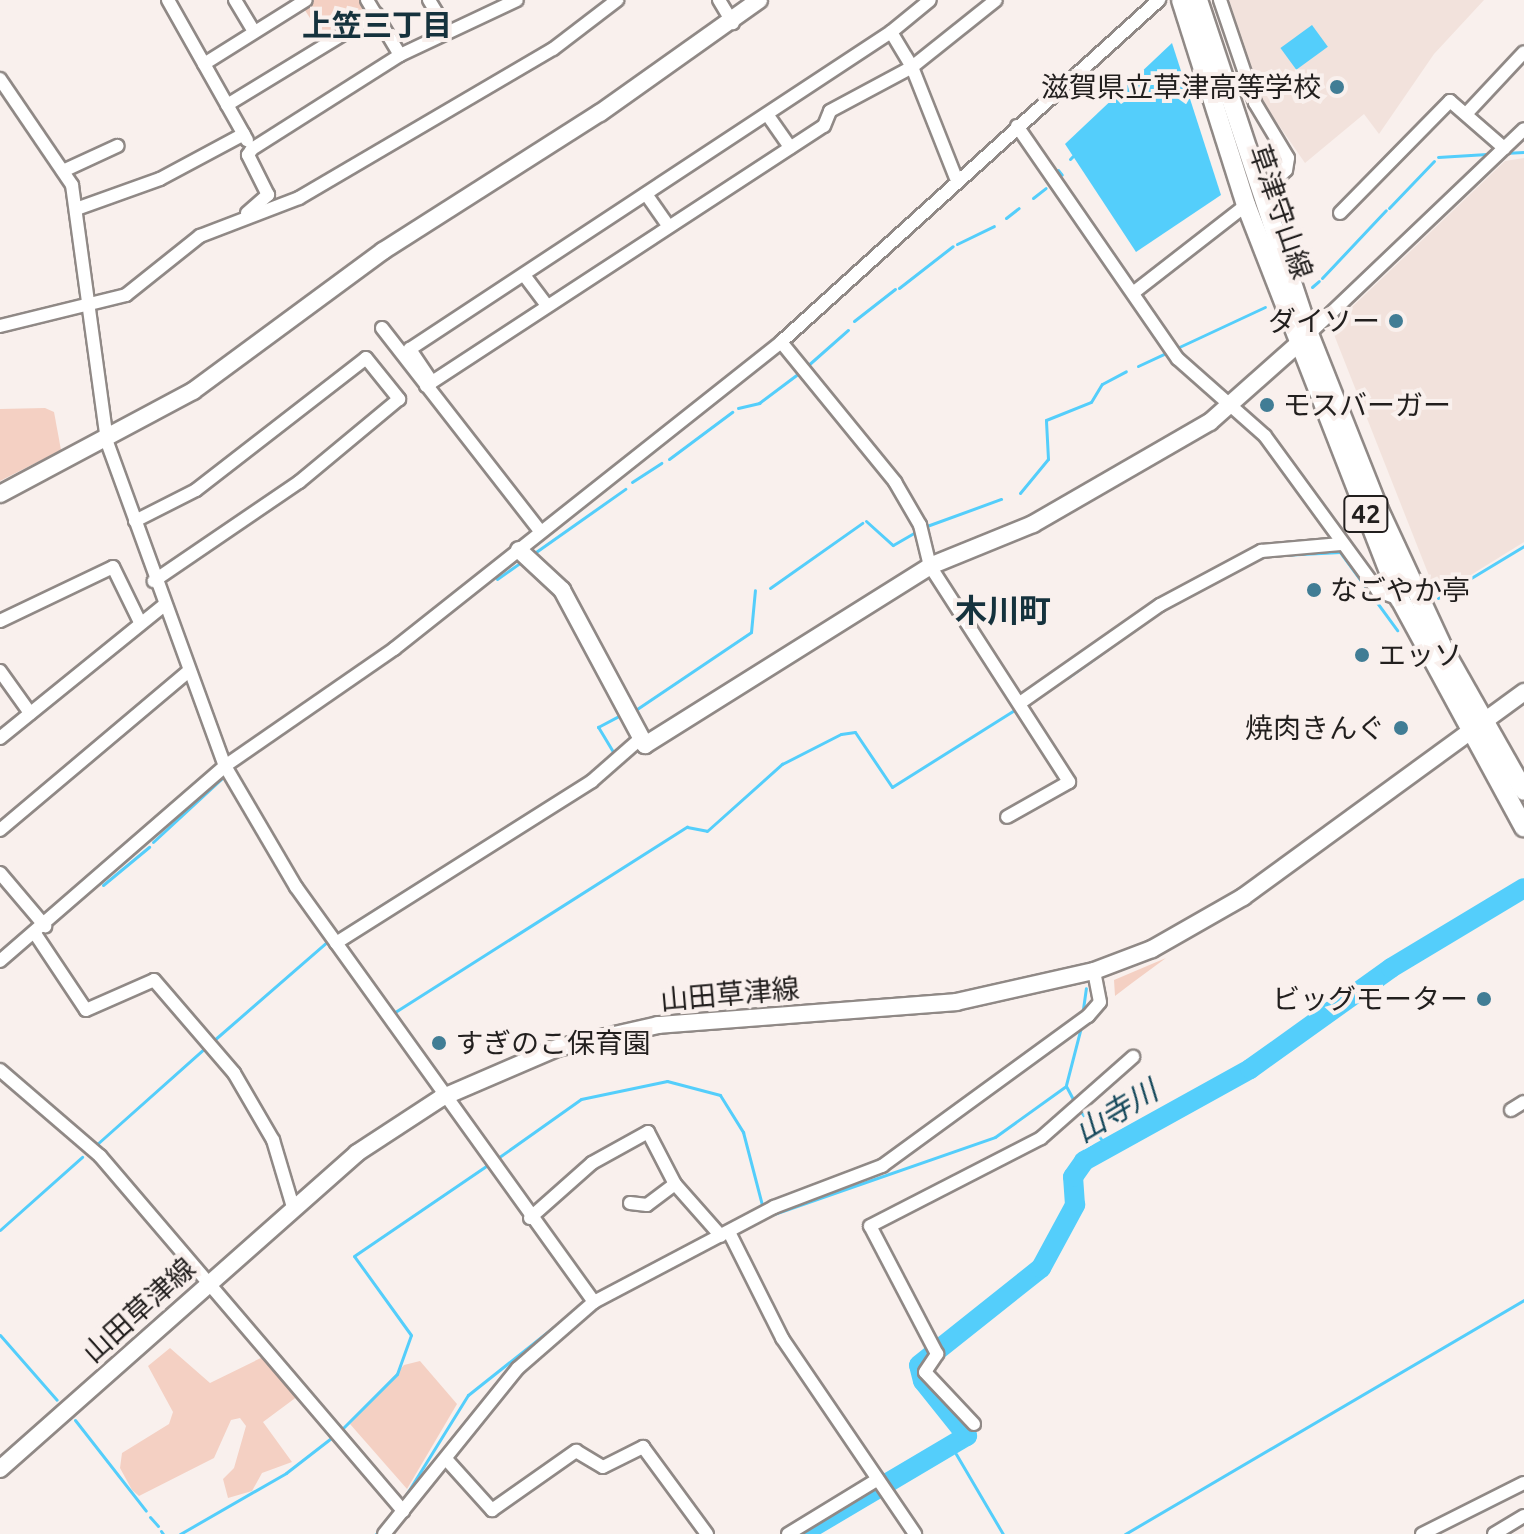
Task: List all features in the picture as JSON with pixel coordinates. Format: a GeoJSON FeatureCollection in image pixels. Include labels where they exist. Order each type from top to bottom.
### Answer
{"type":"FeatureCollection","features":[{"type":"Feature","properties":{"kind":"main road","name":"草津守山線"},"geometry":{"type":"LineString","coordinates":[[1181,0],[1400,599],[1475,726],[1524,791]]}},
{"type":"Feature","properties":{"kind":"main road","name":"草津守山線"},"geometry":{"type":"LineString","coordinates":[[1198,0],[1252,193]]}},
{"type":"Feature","properties":{"kind":"main road","name":"草津守山線"},"geometry":{"type":"LineString","coordinates":[[1303,339],[1408,580],[1524,827]]}},
{"type":"Feature","properties":{"kind":"street"},"geometry":{"type":"LineString","coordinates":[[168,0],[252,149]]}},
{"type":"Feature","properties":{"kind":"street"},"geometry":{"type":"LineString","coordinates":[[235,0],[254,32]]}},
{"type":"Feature","properties":{"kind":"street"},"geometry":{"type":"LineString","coordinates":[[367,0],[400,55]]}},
{"type":"Feature","properties":{"kind":"street"},"geometry":{"type":"LineString","coordinates":[[429,0],[448,32]]}},
{"type":"Feature","properties":{"kind":"street"},"geometry":{"type":"LineString","coordinates":[[0,326],[89,310],[126,295],[174,253],[237,219],[268,195],[248,155],[252,149],[400,55],[448,32],[494,4],[517,0]]}},
{"type":"Feature","properties":{"kind":"street"},"geometry":{"type":"LineString","coordinates":[[592,0],[601,12]]}},
{"type":"Feature","properties":{"kind":"street"},"geometry":{"type":"LineString","coordinates":[[237,219],[299,198],[553,49],[617,0]]}},
{"type":"Feature","properties":{"kind":"street"},"geometry":{"type":"LineString","coordinates":[[719,0],[733,23]]}},
{"type":"Feature","properties":{"kind":"street"},"geometry":{"type":"LineString","coordinates":[[0,494],[108,445],[193,391],[421,225],[733,23],[759,0]]}},
{"type":"Feature","properties":{"kind":"street"},"geometry":{"type":"LineString","coordinates":[[429,384],[410,349],[769,117],[891,32],[930,0]]}},
{"type":"Feature","properties":{"kind":"street"},"geometry":{"type":"LineString","coordinates":[[429,384],[546,304],[824,126],[830,111],[911,66],[996,0]]}},
{"type":"Feature","properties":{"kind":"street"},"geometry":{"type":"LineString","coordinates":[[0,961],[40,931],[225,766],[358,675],[781,342],[956,178],[1159,0]]}},
{"type":"Feature","properties":{"kind":"street"},"geometry":{"type":"LineString","coordinates":[[1133,293],[1252,193],[1286,170],[1288,158],[1255,103],[1220,0]]}},
{"type":"Feature","properties":{"kind":"street"},"geometry":{"type":"LineString","coordinates":[[204,64],[301,1]]}},
{"type":"Feature","properties":{"kind":"street"},"geometry":{"type":"LineString","coordinates":[[227,105],[376,14]]}},
{"type":"Feature","properties":{"kind":"street"},"geometry":{"type":"LineString","coordinates":[[891,32],[911,66],[956,178]]}},
{"type":"Feature","properties":{"kind":"street"},"geometry":{"type":"LineString","coordinates":[[1467,113],[1524,52]]}},
{"type":"Feature","properties":{"kind":"street"},"geometry":{"type":"LineString","coordinates":[[0,79],[63,171],[79,208],[89,310],[108,445],[154,581],[225,766],[336,943],[441,1098],[594,1302]]}},
{"type":"Feature","properties":{"kind":"street"},"geometry":{"type":"LineString","coordinates":[[1340,213],[1450,101],[1504,148]]}},
{"type":"Feature","properties":{"kind":"street"},"geometry":{"type":"LineString","coordinates":[[769,117],[790,147]]}},
{"type":"Feature","properties":{"kind":"street"},"geometry":{"type":"LineString","coordinates":[[1017,126],[1178,359],[1272,443],[1341,544],[1378,591],[1400,599]]}},
{"type":"Feature","properties":{"kind":"street"},"geometry":{"type":"LineString","coordinates":[[519,550],[562,590],[645,745],[777,667],[930,566],[1033,524],[1229,406],[1524,129]]}},
{"type":"Feature","properties":{"kind":"street"},"geometry":{"type":"LineString","coordinates":[[79,208],[160,179],[244,134]]}},
{"type":"Feature","properties":{"kind":"street"},"geometry":{"type":"LineString","coordinates":[[63,171],[117,146]]}},
{"type":"Feature","properties":{"kind":"street"},"geometry":{"type":"LineString","coordinates":[[646,194],[668,226]]}},
{"type":"Feature","properties":{"kind":"street"},"geometry":{"type":"LineString","coordinates":[[524,275],[546,304]]}},
{"type":"Feature","properties":{"kind":"street"},"geometry":{"type":"LineString","coordinates":[[382,328],[429,384],[540,531]]}},
{"type":"Feature","properties":{"kind":"street"},"geometry":{"type":"LineString","coordinates":[[781,342],[895,482],[920,525],[930,566],[1069,782],[1007,817]]}},
{"type":"Feature","properties":{"kind":"street"},"geometry":{"type":"LineString","coordinates":[[135,521],[196,490],[366,358],[399,399],[249,519],[154,581]]}},
{"type":"Feature","properties":{"kind":"street"},"geometry":{"type":"LineString","coordinates":[[1020,703],[1160,605],[1261,551],[1341,544]]}},
{"type":"Feature","properties":{"kind":"street"},"geometry":{"type":"LineString","coordinates":[[0,621],[113,567],[140,622]]}},
{"type":"Feature","properties":{"kind":"street"},"geometry":{"type":"LineString","coordinates":[[0,738],[164,605]]}},
{"type":"Feature","properties":{"kind":"street"},"geometry":{"type":"LineString","coordinates":[[0,671],[30,713]]}},
{"type":"Feature","properties":{"kind":"street"},"geometry":{"type":"LineString","coordinates":[[0,830],[189,671]]}},
{"type":"Feature","properties":{"kind":"street","name":"山田草津線"},"geometry":{"type":"LineString","coordinates":[[0,1469],[293,1207],[441,1098],[557,1048],[645,1027],[956,1002],[1094,971],[1152,949],[1243,897],[1524,692]]}},
{"type":"Feature","properties":{"kind":"street"},"geometry":{"type":"LineString","coordinates":[[336,943],[592,781],[641,738]]}},
{"type":"Feature","properties":{"kind":"street"},"geometry":{"type":"LineString","coordinates":[[1,878],[40,931],[86,1010],[154,980],[234,1073],[273,1140],[293,1207]]}},
{"type":"Feature","properties":{"kind":"street"},"geometry":{"type":"LineString","coordinates":[[384,1534],[518,1368],[594,1302],[725,1234],[882,1166],[1088,1016],[1100,1002],[1094,971]]}},
{"type":"Feature","properties":{"kind":"street"},"geometry":{"type":"LineString","coordinates":[[974,1424],[925,1372],[937,1354],[870,1226],[1041,1138],[1133,1057]]}},
{"type":"Feature","properties":{"kind":"street"},"geometry":{"type":"LineString","coordinates":[[0,1070],[100,1156],[210,1281],[403,1511]]}},
{"type":"Feature","properties":{"kind":"street"},"geometry":{"type":"LineString","coordinates":[[1511,1110],[1524,1102]]}},
{"type":"Feature","properties":{"kind":"street"},"geometry":{"type":"LineString","coordinates":[[530,1218],[576,1175],[643,1132],[675,1184],[725,1234],[782,1338],[915,1534]]}},
{"type":"Feature","properties":{"kind":"street"},"geometry":{"type":"LineString","coordinates":[[630,1203],[647,1205],[675,1184]]}},
{"type":"Feature","properties":{"kind":"street"},"geometry":{"type":"LineString","coordinates":[[446,1459],[492,1510],[576,1451],[603,1467],[643,1447],[707,1534]]}},
{"type":"Feature","properties":{"kind":"street"},"geometry":{"type":"LineString","coordinates":[[788,1534],[878,1479]]}},
{"type":"Feature","properties":{"kind":"street"},"geometry":{"type":"LineString","coordinates":[[1422,1534],[1524,1483]]}},
{"type":"Feature","properties":{"kind":"street"},"geometry":{"type":"LineString","coordinates":[[1494,1534],[1524,1516]]}},
{"type":"Feature","properties":{"kind":"shaded area"},"geometry":{"type":"Polygon","coordinates":[[[314,0],[360,0],[368,13],[325,42],[303,7],[314,0]]]}},
{"type":"Feature","properties":{"kind":"shaded area","name":"滋賀県立草津高等学校"},"geometry":{"type":"Polygon","coordinates":[[[1229,0],[1484,0],[1434,54],[1379,134],[1364,114],[1305,163],[1262,101],[1229,0]]]}},
{"type":"Feature","properties":{"kind":"shaded area"},"geometry":{"type":"Polygon","coordinates":[[[1524,158],[1524,542],[1437,596],[1331,327],[1505,161],[1524,158]]]}},
{"type":"Feature","properties":{"kind":"shaded area"},"geometry":{"type":"Polygon","coordinates":[[[45,408],[54,412],[61,450],[0,481],[0,409],[45,408]]]}},
{"type":"Feature","properties":{"kind":"shaded area"},"geometry":{"type":"Polygon","coordinates":[[[1166,958],[1132,983],[1115,996],[1114,980],[1166,958]]]}},
{"type":"Feature","properties":{"kind":"shaded area"},"geometry":{"type":"Polygon","coordinates":[[[170,1348],[210,1383],[269,1354],[298,1396],[263,1422],[292,1462],[262,1473],[252,1491],[228,1498],[223,1479],[234,1468],[246,1426],[240,1418],[231,1420],[214,1458],[139,1496],[132,1490],[120,1468],[122,1453],[169,1424],[173,1412],[148,1366],[170,1348]]]}},
{"type":"Feature","properties":{"kind":"shaded area"},"geometry":{"type":"Polygon","coordinates":[[[420,1361],[457,1404],[407,1489],[350,1424],[404,1365],[420,1361]]]}},
{"type":"Feature","properties":{"kind":"water"},"geometry":{"type":"Polygon","coordinates":[[[1312,25],[1328,47],[1296,70],[1280,48],[1312,25]]]}},
{"type":"Feature","properties":{"kind":"water"},"geometry":{"type":"Polygon","coordinates":[[[1172,43],[1221,195],[1136,252],[1065,144],[1172,43]]]}},
{"type":"Feature","properties":{"kind":"waterway"},"geometry":{"type":"LineString","coordinates":[[1504,153],[1524,152]]}},
{"type":"Feature","properties":{"kind":"waterway"},"geometry":{"type":"LineString","coordinates":[[1438,157],[1487,154]]}},
{"type":"Feature","properties":{"kind":"waterway"},"geometry":{"type":"LineString","coordinates":[[1070,159],[1073,156]]}},
{"type":"Feature","properties":{"kind":"waterway"},"geometry":{"type":"LineString","coordinates":[[1389,208],[1434,161]]}},
{"type":"Feature","properties":{"kind":"waterway"},"geometry":{"type":"LineString","coordinates":[[1058,170],[1062,175]]}},
{"type":"Feature","properties":{"kind":"waterway"},"geometry":{"type":"LineString","coordinates":[[1033,198],[1046,188]]}},
{"type":"Feature","properties":{"kind":"waterway"},"geometry":{"type":"LineString","coordinates":[[1006,218],[1019,208]]}},
{"type":"Feature","properties":{"kind":"waterway"},"geometry":{"type":"LineString","coordinates":[[1322,278],[1386,210]]}},
{"type":"Feature","properties":{"kind":"waterway"},"geometry":{"type":"LineString","coordinates":[[957,244],[994,226]]}},
{"type":"Feature","properties":{"kind":"waterway"},"geometry":{"type":"LineString","coordinates":[[899,288],[953,246]]}},
{"type":"Feature","properties":{"kind":"waterway"},"geometry":{"type":"LineString","coordinates":[[1312,287],[1319,281]]}},
{"type":"Feature","properties":{"kind":"waterway"},"geometry":{"type":"LineString","coordinates":[[854,321],[895,289]]}},
{"type":"Feature","properties":{"kind":"waterway"},"geometry":{"type":"LineString","coordinates":[[1177,348],[1265,307]]}},
{"type":"Feature","properties":{"kind":"waterway"},"geometry":{"type":"LineString","coordinates":[[806,367],[848,330]]}},
{"type":"Feature","properties":{"kind":"waterway"},"geometry":{"type":"LineString","coordinates":[[1138,366],[1168,352]]}},
{"type":"Feature","properties":{"kind":"waterway"},"geometry":{"type":"LineString","coordinates":[[1020,493],[1048,459],[1046,420],[1091,402],[1102,384],[1126,371]]}},
{"type":"Feature","properties":{"kind":"waterway"},"geometry":{"type":"LineString","coordinates":[[738,408],[759,403],[799,373]]}},
{"type":"Feature","properties":{"kind":"waterway"},"geometry":{"type":"LineString","coordinates":[[669,459],[732,412]]}},
{"type":"Feature","properties":{"kind":"waterway"},"geometry":{"type":"LineString","coordinates":[[632,482],[661,463]]}},
{"type":"Feature","properties":{"kind":"waterway"},"geometry":{"type":"LineString","coordinates":[[533,554],[625,489]]}},
{"type":"Feature","properties":{"kind":"waterway"},"geometry":{"type":"LineString","coordinates":[[924,527],[1001,499]]}},
{"type":"Feature","properties":{"kind":"waterway"},"geometry":{"type":"LineString","coordinates":[[866,521],[893,545],[914,533]]}},
{"type":"Feature","properties":{"kind":"waterway"},"geometry":{"type":"LineString","coordinates":[[770,588],[862,523]]}},
{"type":"Feature","properties":{"kind":"waterway"},"geometry":{"type":"LineString","coordinates":[[1438,598],[1524,546]]}},
{"type":"Feature","properties":{"kind":"waterway"},"geometry":{"type":"LineString","coordinates":[[1282,555],[1340,552],[1397,630]]}},
{"type":"Feature","properties":{"kind":"waterway"},"geometry":{"type":"LineString","coordinates":[[497,579],[523,561]]}},
{"type":"Feature","properties":{"kind":"waterway"},"geometry":{"type":"LineString","coordinates":[[1196,592],[1249,564]]}},
{"type":"Feature","properties":{"kind":"waterway"},"geometry":{"type":"LineString","coordinates":[[634,711],[751,632],[755,590]]}},
{"type":"Feature","properties":{"kind":"waterway"},"geometry":{"type":"LineString","coordinates":[[1067,678],[1158,613]]}},
{"type":"Feature","properties":{"kind":"waterway"},"geometry":{"type":"LineString","coordinates":[[395,1012],[687,827],[707,831],[782,764],[841,734],[855,732],[892,787],[1016,709]]}},
{"type":"Feature","properties":{"kind":"waterway"},"geometry":{"type":"LineString","coordinates":[[615,755],[598,727],[622,714]]}},
{"type":"Feature","properties":{"kind":"waterway"},"geometry":{"type":"LineString","coordinates":[[542,805],[592,773]]}},
{"type":"Feature","properties":{"kind":"waterway"},"geometry":{"type":"LineString","coordinates":[[153,842],[222,778]]}},
{"type":"Feature","properties":{"kind":"waterway"},"geometry":{"type":"LineString","coordinates":[[507,826],[537,807]]}},
{"type":"Feature","properties":{"kind":"waterway"},"geometry":{"type":"LineString","coordinates":[[442,868],[503,829]]}},
{"type":"Feature","properties":{"kind":"waterway"},"geometry":{"type":"LineString","coordinates":[[103,885],[149,847]]}},
{"type":"Feature","properties":{"kind":"waterway"},"geometry":{"type":"LineString","coordinates":[[398,895],[438,870]]}},
{"type":"Feature","properties":{"kind":"waterway","name":"山寺川"},"geometry":{"type":"LineString","coordinates":[[801,1534],[967,1436],[923,1381],[919,1365],[1041,1268],[1075,1205],[1073,1177],[1084,1161],[1250,1069],[1391,968],[1524,888]]}},
{"type":"Feature","properties":{"kind":"waterway"},"geometry":{"type":"LineString","coordinates":[[374,910],[393,898]]}},
{"type":"Feature","properties":{"kind":"waterway"},"geometry":{"type":"LineString","coordinates":[[338,933],[370,913]]}},
{"type":"Feature","properties":{"kind":"waterway"},"geometry":{"type":"LineString","coordinates":[[213,1041],[327,942]]}},
{"type":"Feature","properties":{"kind":"waterway"},"geometry":{"type":"LineString","coordinates":[[1082,1016],[1086,988]]}},
{"type":"Feature","properties":{"kind":"waterway"},"geometry":{"type":"LineString","coordinates":[[1066,1085],[1081,1027]]}},
{"type":"Feature","properties":{"kind":"waterway"},"geometry":{"type":"LineString","coordinates":[[96,1145],[207,1046]]}},
{"type":"Feature","properties":{"kind":"waterway"},"geometry":{"type":"LineString","coordinates":[[495,1160],[581,1099],[667,1081],[720,1095],[743,1132],[763,1209]]}},
{"type":"Feature","properties":{"kind":"waterway"},"geometry":{"type":"LineString","coordinates":[[771,1215],[995,1137],[1066,1086],[1075,1103]]}},
{"type":"Feature","properties":{"kind":"waterway"},"geometry":{"type":"LineString","coordinates":[[1079,1109],[1108,1148]]}},
{"type":"Feature","properties":{"kind":"waterway"},"geometry":{"type":"LineString","coordinates":[[0,1230],[82,1157]]}},
{"type":"Feature","properties":{"kind":"waterway"},"geometry":{"type":"LineString","coordinates":[[341,1430],[397,1374],[411,1335],[354,1256],[489,1164]]}},
{"type":"Feature","properties":{"kind":"waterway"},"geometry":{"type":"LineString","coordinates":[[594,1309],[719,1239]]}},
{"type":"Feature","properties":{"kind":"waterway"},"geometry":{"type":"LineString","coordinates":[[1125,1534],[1524,1300]]}},
{"type":"Feature","properties":{"kind":"waterway"},"geometry":{"type":"LineString","coordinates":[[401,1503],[468,1395],[581,1305]]}},
{"type":"Feature","properties":{"kind":"waterway"},"geometry":{"type":"LineString","coordinates":[[0,1335],[57,1400]]}},
{"type":"Feature","properties":{"kind":"waterway"},"geometry":{"type":"LineString","coordinates":[[75,1420],[146,1511]]}},
{"type":"Feature","properties":{"kind":"waterway"},"geometry":{"type":"LineString","coordinates":[[180,1534],[286,1473],[335,1435]]}},
{"type":"Feature","properties":{"kind":"waterway"},"geometry":{"type":"LineString","coordinates":[[956,1454],[1003,1534]]}},
{"type":"Feature","properties":{"kind":"waterway"},"geometry":{"type":"LineString","coordinates":[[376,1534],[396,1509]]}},
{"type":"Feature","properties":{"kind":"waterway"},"geometry":{"type":"LineString","coordinates":[[150,1517],[158,1526]]}},
{"type":"Feature","properties":{"kind":"place","name":"滋賀県立草津高等学校"},"geometry":{"type":"Point","coordinates":[1337,87]}},
{"type":"Feature","properties":{"kind":"place","name":"ダイソー"},"geometry":{"type":"Point","coordinates":[1396,321]}},
{"type":"Feature","properties":{"kind":"place","name":"モスバーガー"},"geometry":{"type":"Point","coordinates":[1267,405]}},
{"type":"Feature","properties":{"kind":"place","name":"なごやか亭"},"geometry":{"type":"Point","coordinates":[1314,590]}},
{"type":"Feature","properties":{"kind":"place","name":"エッソ"},"geometry":{"type":"Point","coordinates":[1362,655]}},
{"type":"Feature","properties":{"kind":"place","name":"焼肉きんぐ"},"geometry":{"type":"Point","coordinates":[1401,728]}},
{"type":"Feature","properties":{"kind":"place","name":"ビッグモーター"},"geometry":{"type":"Point","coordinates":[1484,999]}},
{"type":"Feature","properties":{"kind":"place","name":"すぎのこ保育園"},"geometry":{"type":"Point","coordinates":[439,1043]}},
{"type":"Feature","properties":{"kind":"district","name":"上笠三丁目"},"geometry":{"type":"Point","coordinates":[377,25]}},
{"type":"Feature","properties":{"kind":"district","name":"木川町"},"geometry":{"type":"Point","coordinates":[1003,610]}}]}
